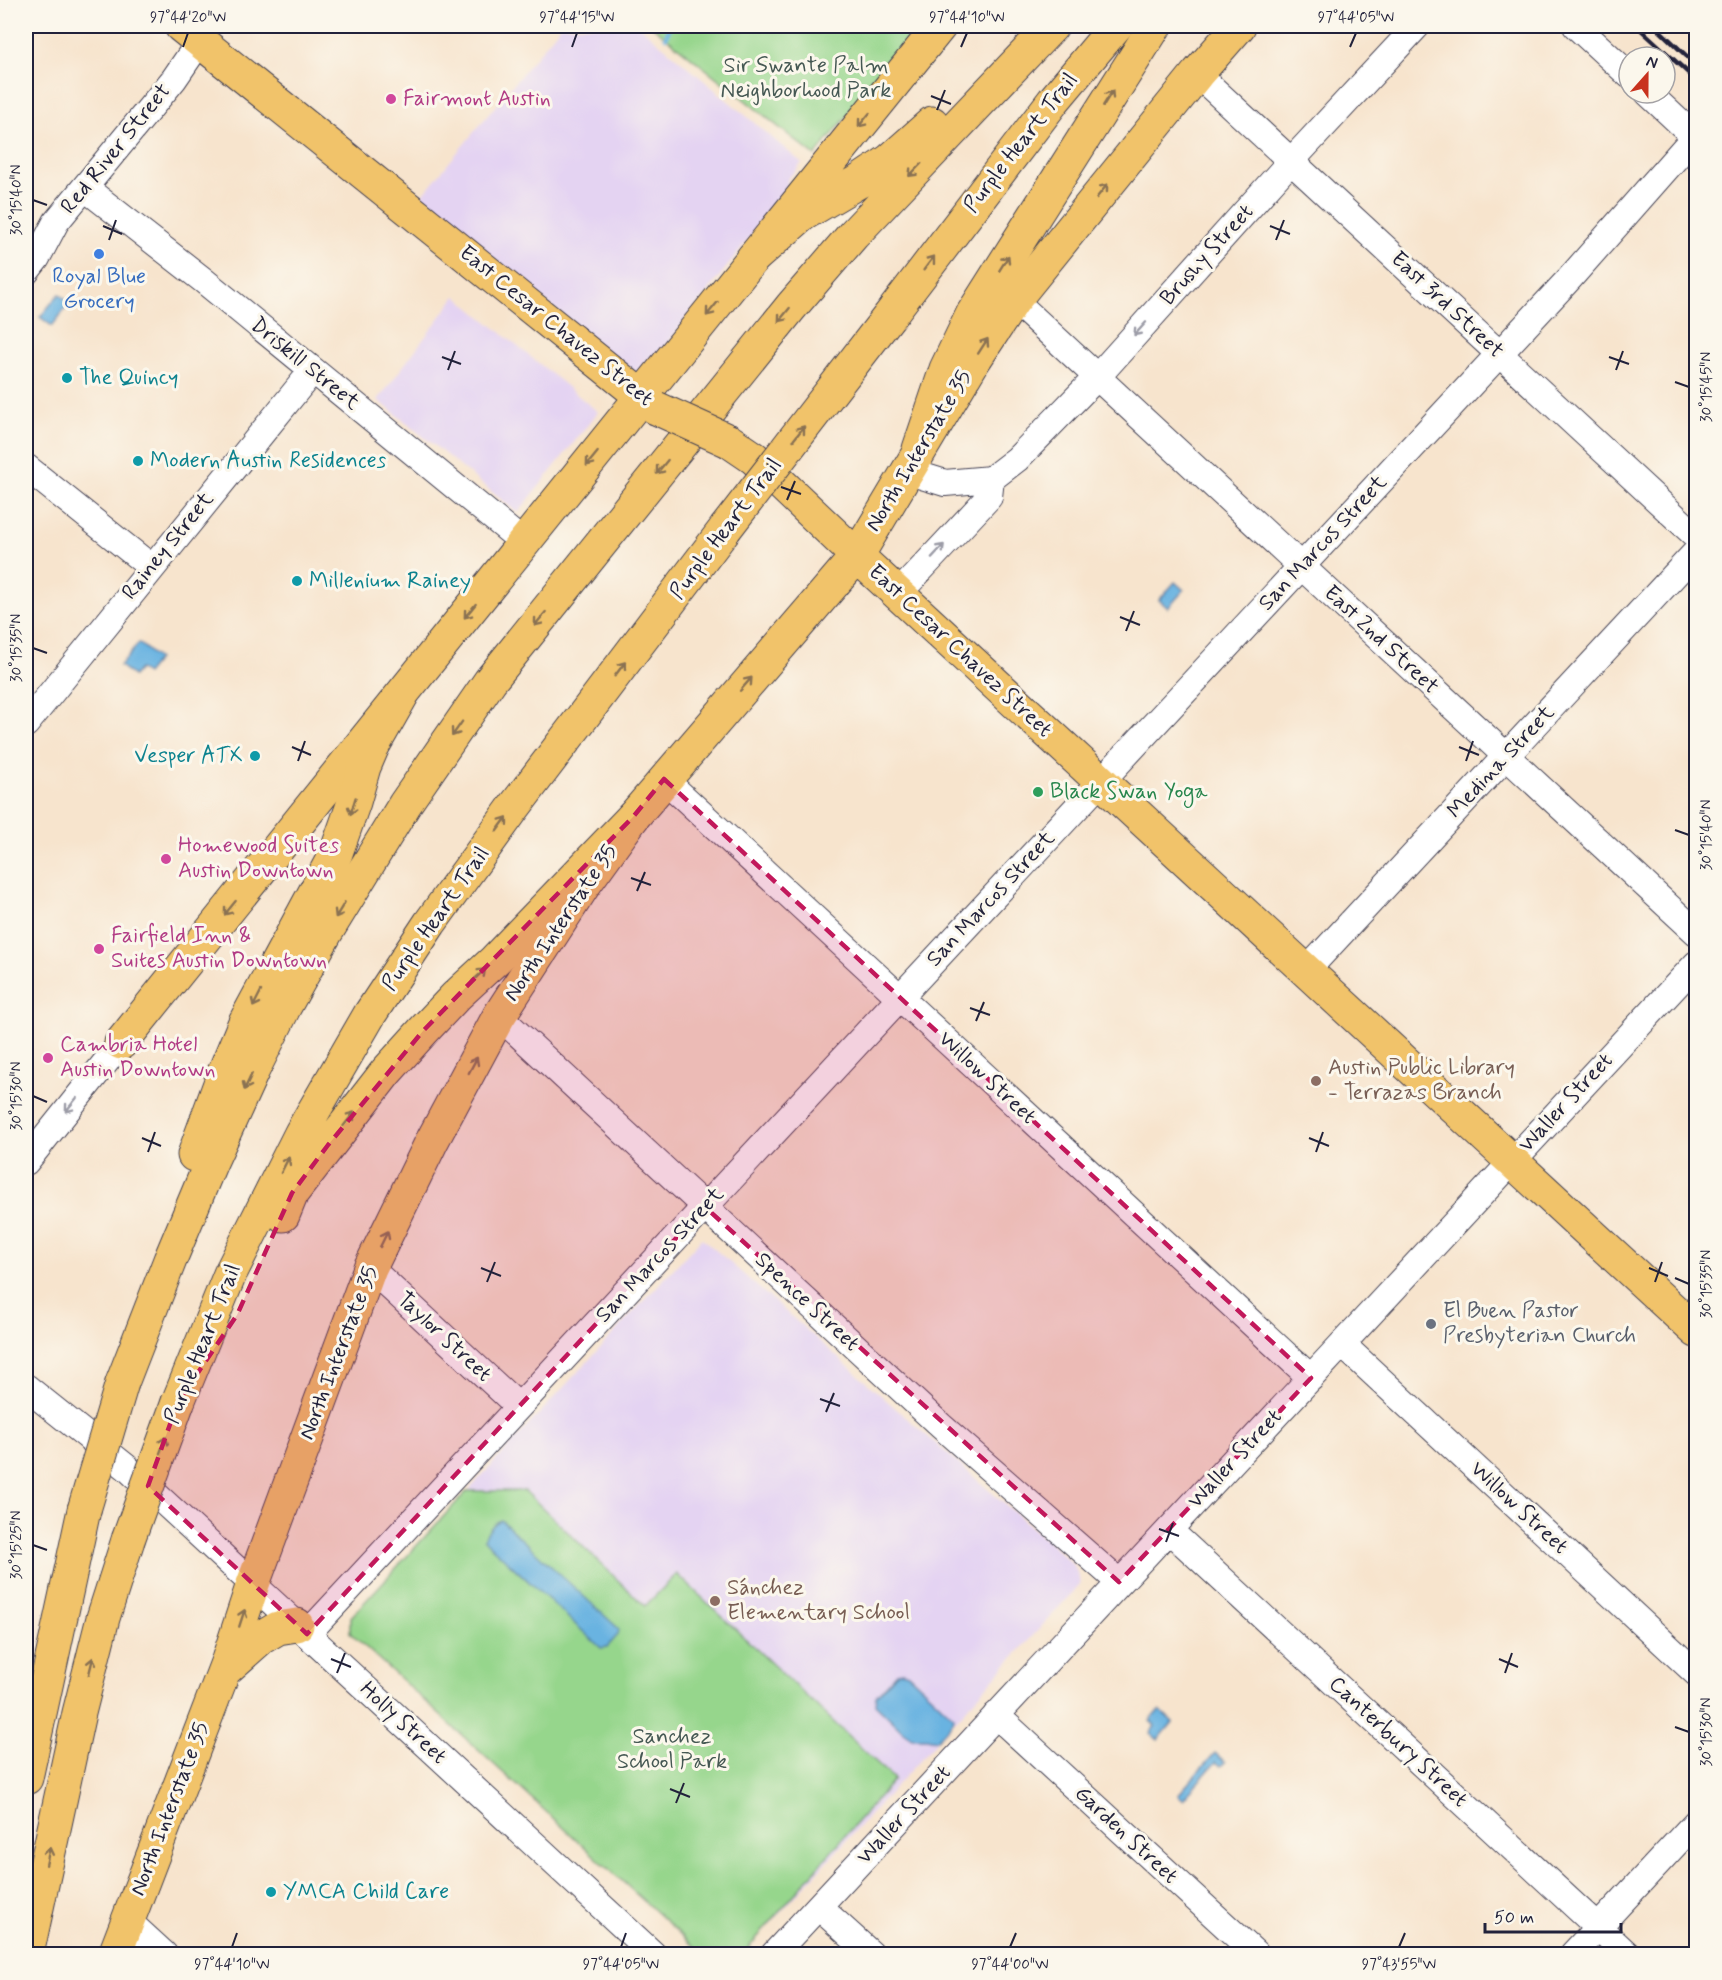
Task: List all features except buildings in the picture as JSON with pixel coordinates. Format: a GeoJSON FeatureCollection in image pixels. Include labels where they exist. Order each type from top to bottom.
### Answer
{"type":"FeatureCollection","features":[{"type":"Feature","properties":{"kind":"main road"},"geometry":{"type":"LineString","coordinates":[[122,1043],[524,543],[649,403],[753,258],[940,26]]}},
{"type":"Feature","properties":{"kind":"main road","name":"Purple Heart Trail"},"geometry":{"type":"LineString","coordinates":[[27,1954],[81,1703],[103,1618],[128,1539],[178,1402],[230,1274],[301,1133],[333,1076],[370,1014],[430,923],[512,810],[1047,109],[1116,26]]}},
{"type":"Feature","properties":{"kind":"main road"},"geometry":{"type":"LineString","coordinates":[[913,460],[946,369],[978,306],[1155,26]]}},
{"type":"Feature","properties":{"kind":"main road","name":"North Interstate 35"},"geometry":{"type":"LineString","coordinates":[[115,1954],[224,1671],[253,1584],[370,1268],[432,1141],[499,1016],[584,885],[633,816],[857,556],[973,362],[1014,300],[1197,74],[1239,26]]}},
{"type":"Feature","properties":{"kind":"main road","name":"East Cesar Chavez Street"},"geometry":{"type":"LineString","coordinates":[[195,31],[649,403],[729,441],[754,458],[898,594],[1696,1331]]}},
{"type":"Feature","properties":{"kind":"main road"},"geometry":{"type":"LineString","coordinates":[[753,258],[802,215],[889,161],[949,108],[1047,31]]}},
{"type":"Feature","properties":{"kind":"main road"},"geometry":{"type":"LineString","coordinates":[[122,1383],[202,1184],[285,1006],[327,931],[405,804],[490,681],[791,307],[852,235],[1047,31]]}},
{"type":"Feature","properties":{"kind":"main road"},"geometry":{"type":"LineString","coordinates":[[26,1778],[84,1510],[202,1129],[245,1023],[336,854],[363,767],[402,695]]}},
{"type":"Feature","properties":{"kind":"main road"},"geometry":{"type":"LineString","coordinates":[[178,1402],[237,1314],[292,1193],[328,1145],[386,1072],[423,1031],[495,960],[633,816]]}},
{"type":"Feature","properties":{"kind":"main road"},"geometry":{"type":"LineString","coordinates":[[26,1698],[71,1566]]}},
{"type":"Feature","properties":{"kind":"main road"},"geometry":{"type":"LineString","coordinates":[[224,1671],[261,1638],[278,1628],[302,1629]]}},
{"type":"Feature","properties":{"kind":"main road"},"geometry":{"type":"LineString","coordinates":[[97,1954],[127,1875],[162,1830]]}},
{"type":"Feature","properties":{"kind":"street","name":"Brushy Street"},"geometry":{"type":"LineString","coordinates":[[991,479],[1017,459],[1098,376],[1291,161],[1417,26]]}},
{"type":"Feature","properties":{"kind":"street"},"geometry":{"type":"LineString","coordinates":[[1576,26],[1617,64]]}},
{"type":"Feature","properties":{"kind":"street","name":"Red River Street"},"geometry":{"type":"LineString","coordinates":[[26,272],[37,258],[56,222],[174,80],[195,31]]}},
{"type":"Feature","properties":{"kind":"street","name":"East 3rd Street"},"geometry":{"type":"LineString","coordinates":[[1197,74],[1696,536]]}},
{"type":"Feature","properties":{"kind":"street"},"geometry":{"type":"LineString","coordinates":[[1661,105],[1696,137]]}},
{"type":"Feature","properties":{"kind":"street","name":"San Marcos Street"},"geometry":{"type":"LineString","coordinates":[[302,1629],[518,1406],[705,1207],[1570,278],[1696,137]]}},
{"type":"Feature","properties":{"kind":"street","name":"Driskill Street"},"geometry":{"type":"LineString","coordinates":[[85,188],[203,280],[524,543]]}},
{"type":"Feature","properties":{"kind":"street","name":"East 2nd Street"},"geometry":{"type":"LineString","coordinates":[[1014,300],[1696,932]]}},
{"type":"Feature","properties":{"kind":"street","name":"Rainey Street"},"geometry":{"type":"LineString","coordinates":[[26,724],[313,370]]}},
{"type":"Feature","properties":{"kind":"street"},"geometry":{"type":"LineString","coordinates":[[898,594],[989,497],[991,479],[945,483],[913,460]]}},
{"type":"Feature","properties":{"kind":"street"},"geometry":{"type":"LineString","coordinates":[[26,467],[151,567]]}},
{"type":"Feature","properties":{"kind":"street","name":"Medina Street"},"geometry":{"type":"LineString","coordinates":[[1306,971],[1696,552]]}},
{"type":"Feature","properties":{"kind":"street","name":"Willow Street"},"geometry":{"type":"LineString","coordinates":[[664,779],[1311,1378]]}},
{"type":"Feature","properties":{"kind":"street","name":"Waller Street"},"geometry":{"type":"LineString","coordinates":[[774,1954],[1696,964]]}},
{"type":"Feature","properties":{"kind":"street","name":"Spence Street"},"geometry":{"type":"LineString","coordinates":[[499,1016],[941,1426],[1119,1582]]}},
{"type":"Feature","properties":{"kind":"street"},"geometry":{"type":"LineString","coordinates":[[26,1161],[122,1043]]}},
{"type":"Feature","properties":{"kind":"street","name":"Taylor Street"},"geometry":{"type":"LineString","coordinates":[[370,1268],[518,1406]]}},
{"type":"Feature","properties":{"kind":"street","name":"Willow Street"},"geometry":{"type":"LineString","coordinates":[[1342,1344],[1696,1673]]}},
{"type":"Feature","properties":{"kind":"street","name":"Holly Street"},"geometry":{"type":"LineString","coordinates":[[26,1387],[126,1467],[653,1954]]}},
{"type":"Feature","properties":{"kind":"street","name":"Canterbury Street"},"geometry":{"type":"LineString","coordinates":[[1169,1530],[1627,1954]]}},
{"type":"Feature","properties":{"kind":"street","name":"Garden Street"},"geometry":{"type":"LineString","coordinates":[[996,1715],[1256,1954]]}},
{"type":"Feature","properties":{"kind":"street"},"geometry":{"type":"LineString","coordinates":[[1573,1954],[1696,1822]]}},
{"type":"Feature","properties":{"kind":"street"},"geometry":{"type":"LineString","coordinates":[[819,1907],[871,1954]]}},
{"type":"Feature","properties":{"kind":"street"},"geometry":{"type":"LineString","coordinates":[[128,1921],[164,1954]]}},
{"type":"Feature","properties":{"kind":"highlighted area"},"geometry":{"type":"Polygon","coordinates":[[[664,779],[1311,1378],[1119,1582],[705,1207],[307,1634],[148,1486],[178,1402],[237,1315],[292,1193],[328,1145],[423,1031],[633,817],[664,779]]]}},
{"type":"Feature","properties":{"kind":"shaded area"},"geometry":{"type":"Polygon","coordinates":[[[561,26],[639,26],[802,163],[787,180],[788,188],[640,379],[420,198],[561,26]]]}},
{"type":"Feature","properties":{"kind":"shaded area"},"geometry":{"type":"Polygon","coordinates":[[[456,296],[598,412],[518,513],[378,400],[456,296]]]}},
{"type":"Feature","properties":{"kind":"shaded area","name":"Sánchez Elementary School"},"geometry":{"type":"Polygon","coordinates":[[[702,1238],[1074,1565],[1081,1583],[743,1954],[702,1954],[350,1633],[350,1618],[702,1238]]]}},
{"type":"Feature","properties":{"kind":"green space","name":"Sir Swante Palm Neighborhood Park"},"geometry":{"type":"Polygon","coordinates":[[[652,26],[920,26],[815,156],[652,26]]]}},
{"type":"Feature","properties":{"kind":"green space","name":"Sanchez School Park"},"geometry":{"type":"Polygon","coordinates":[[[467,1491],[525,1491],[645,1606],[677,1574],[894,1779],[743,1954],[702,1954],[350,1633],[350,1618],[467,1491]]]}},
{"type":"Feature","properties":{"kind":"water"},"geometry":{"type":"Polygon","coordinates":[[[59,294],[70,303],[52,326],[40,317],[59,294]]]}},
{"type":"Feature","properties":{"kind":"water"},"geometry":{"type":"Polygon","coordinates":[[[1175,582],[1184,590],[1168,608],[1159,600],[1175,582]]]}},
{"type":"Feature","properties":{"kind":"water"},"geometry":{"type":"Polygon","coordinates":[[[139,643],[158,659],[146,674],[139,669],[133,676],[120,666],[139,643]]]}},
{"type":"Feature","properties":{"kind":"water"},"geometry":{"type":"Polygon","coordinates":[[[501,1520],[619,1629],[618,1635],[607,1647],[601,1648],[486,1542],[484,1539],[489,1530],[501,1520]]]}},
{"type":"Feature","properties":{"kind":"water"},"geometry":{"type":"Polygon","coordinates":[[[897,1673],[908,1674],[954,1717],[953,1722],[937,1740],[912,1738],[875,1704],[876,1696],[897,1673]]]}},
{"type":"Feature","properties":{"kind":"water"},"geometry":{"type":"Polygon","coordinates":[[[1160,1710],[1173,1722],[1158,1740],[1150,1733],[1155,1726],[1150,1721],[1160,1710]]]}},
{"type":"Feature","properties":{"kind":"water"},"geometry":{"type":"Polygon","coordinates":[[[1215,1753],[1225,1762],[1221,1766],[1216,1762],[1183,1799],[1178,1795],[1215,1753]]]}},
{"type":"Feature","properties":{"kind":"waterway"},"geometry":{"type":"LineString","coordinates":[[666,37],[670,26]]}},
{"type":"Feature","properties":{"kind":"railway"},"geometry":{"type":"LineString","coordinates":[[1637,26],[1696,80]]}},
{"type":"Feature","properties":{"kind":"railway"},"geometry":{"type":"LineString","coordinates":[[1655,26],[1696,65]]}},
{"type":"Feature","properties":{"kind":"place","name":"Fairmont Austin"},"geometry":{"type":"Point","coordinates":[391,99]}},
{"type":"Feature","properties":{"kind":"place","name":"Royal Blue Grocery"},"geometry":{"type":"Point","coordinates":[99,254]}},
{"type":"Feature","properties":{"kind":"place","name":"The Quincy"},"geometry":{"type":"Point","coordinates":[67,378]}},
{"type":"Feature","properties":{"kind":"place","name":"Modern Austin Residences"},"geometry":{"type":"Point","coordinates":[138,461]}},
{"type":"Feature","properties":{"kind":"place","name":"Millenium Rainey"},"geometry":{"type":"Point","coordinates":[297,581]}},
{"type":"Feature","properties":{"kind":"place","name":"Vesper ATX"},"geometry":{"type":"Point","coordinates":[255,756]}},
{"type":"Feature","properties":{"kind":"place","name":"Black Swan Yoga"},"geometry":{"type":"Point","coordinates":[1038,792]}},
{"type":"Feature","properties":{"kind":"place","name":"Homewood Suites Austin Downtown"},"geometry":{"type":"Point","coordinates":[166,859]}},
{"type":"Feature","properties":{"kind":"place","name":"Fairfield Inn & Suites Austin Downtown"},"geometry":{"type":"Point","coordinates":[99,949]}},
{"type":"Feature","properties":{"kind":"place","name":"Cambria Hotel Austin Downtown"},"geometry":{"type":"Point","coordinates":[48,1058]}},
{"type":"Feature","properties":{"kind":"place","name":"Austin Public Library - Terrazas Branch"},"geometry":{"type":"Point","coordinates":[1316,1081]}},
{"type":"Feature","properties":{"kind":"place","name":"El Buen Pastor Presbyterian Church"},"geometry":{"type":"Point","coordinates":[1431,1324]}},
{"type":"Feature","properties":{"kind":"place","name":"Sánchez Elementary School"},"geometry":{"type":"Point","coordinates":[715,1601]}},
{"type":"Feature","properties":{"kind":"place","name":"YMCA Child Care"},"geometry":{"type":"Point","coordinates":[271,1892]}}]}
